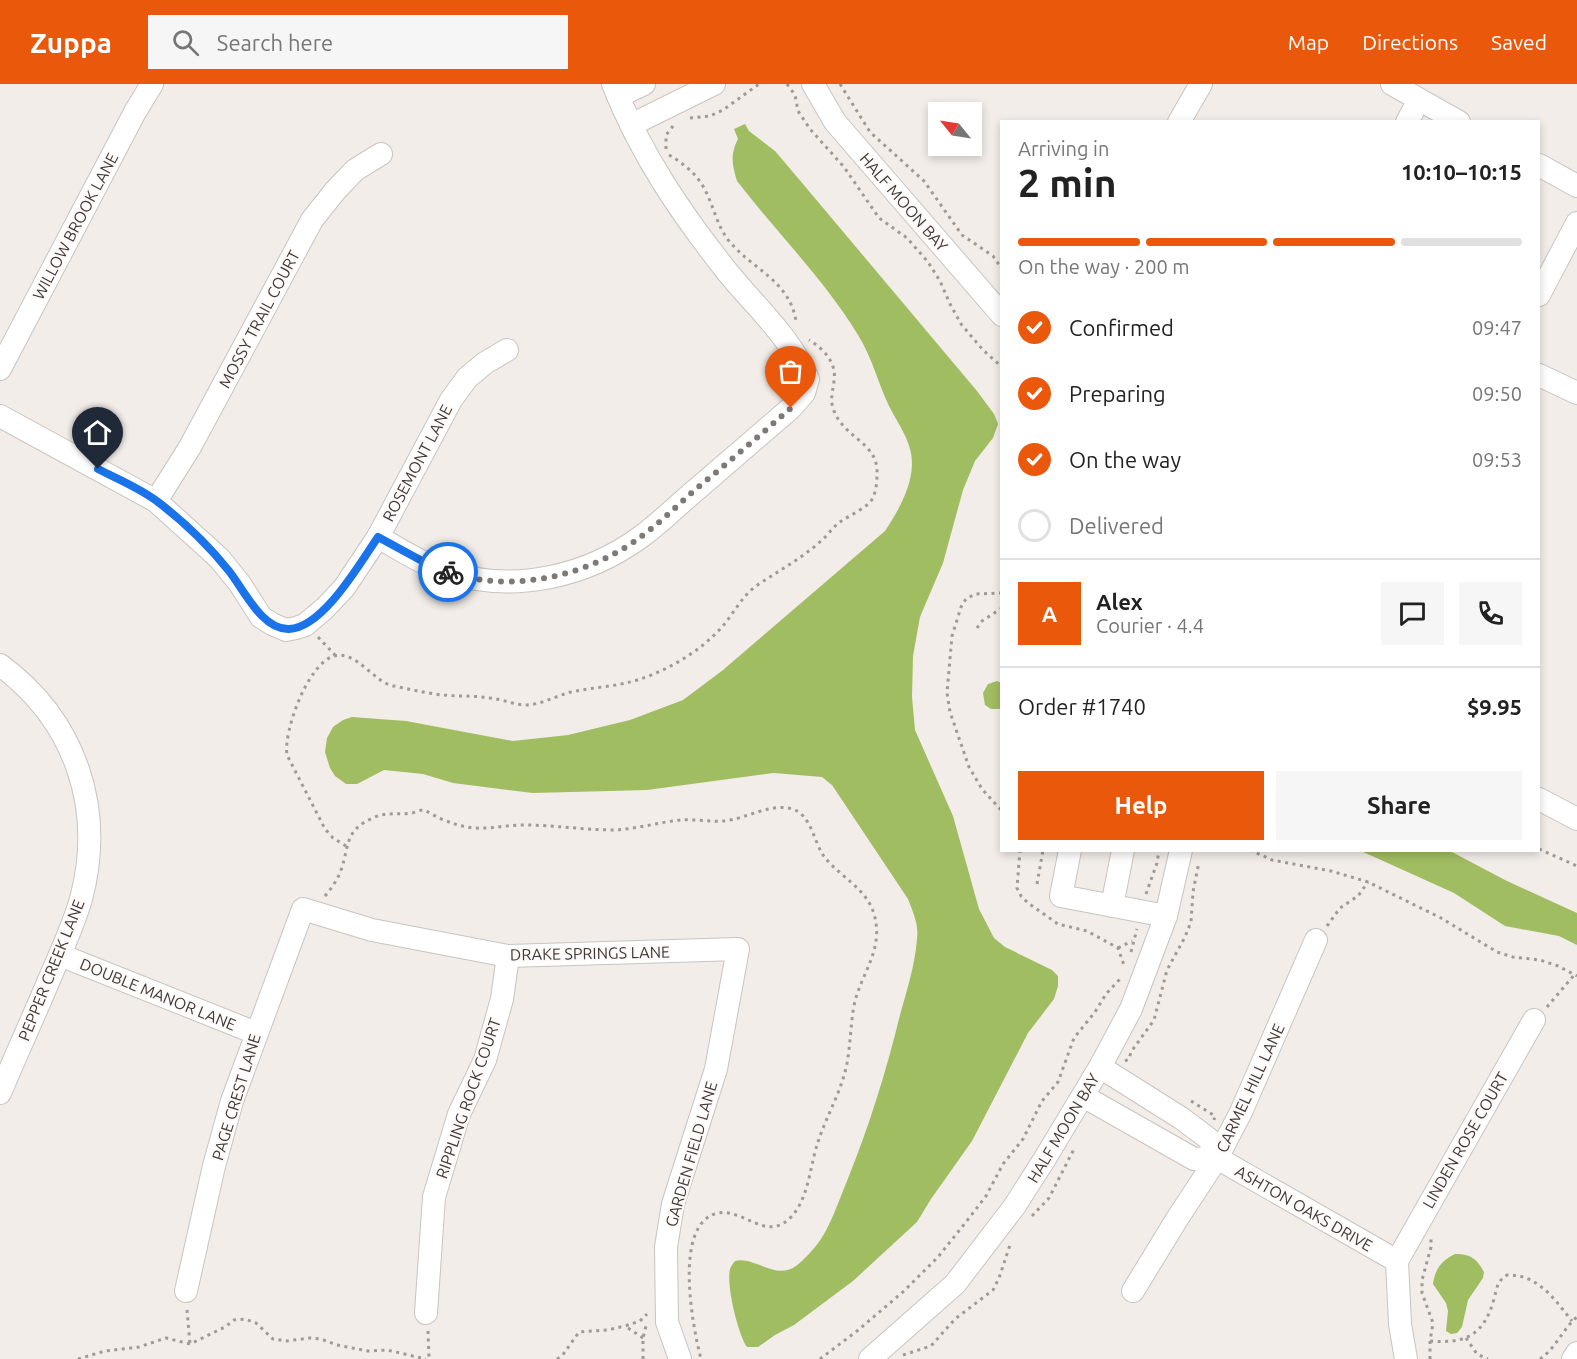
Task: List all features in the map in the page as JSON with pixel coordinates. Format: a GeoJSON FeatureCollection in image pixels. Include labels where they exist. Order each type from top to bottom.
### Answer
{"type":"FeatureCollection","features":[{"type":"Feature","properties":{"kind":"street","name":"WILLOW BROOK LANE"},"geometry":{"type":"LineString","coordinates":[[0,369],[135,112],[152,84]]}},
{"type":"Feature","properties":{"kind":"street"},"geometry":{"type":"LineString","coordinates":[[378,537],[442,570],[483,580],[513,582],[579,570],[642,537],[791,408],[804,393],[808,379],[793,349],[691,226],[647,157],[616,90],[644,84]]}},
{"type":"Feature","properties":{"kind":"street"},"geometry":{"type":"LineString","coordinates":[[631,125],[714,84]]}},
{"type":"Feature","properties":{"kind":"street","name":"HALF MOON BAY"},"geometry":{"type":"LineString","coordinates":[[813,84],[835,122],[1000,313]]}},
{"type":"Feature","properties":{"kind":"street"},"geometry":{"type":"LineString","coordinates":[[1180,120],[1201,84]]}},
{"type":"Feature","properties":{"kind":"street"},"geometry":{"type":"LineString","coordinates":[[1392,84],[1455,120]]}},
{"type":"Feature","properties":{"kind":"street"},"geometry":{"type":"LineString","coordinates":[[1408,120],[1419,100]]}},
{"type":"Feature","properties":{"kind":"street","name":"MOSSY TRAIL COURT"},"geometry":{"type":"LineString","coordinates":[[156,501],[190,447],[312,220],[334,190],[355,170],[381,154]]}},
{"type":"Feature","properties":{"kind":"street"},"geometry":{"type":"LineString","coordinates":[[1540,166],[1577,186]]}},
{"type":"Feature","properties":{"kind":"street"},"geometry":{"type":"LineString","coordinates":[[1540,293],[1577,223]]}},
{"type":"Feature","properties":{"kind":"street","name":"ROSEMONT LANE"},"geometry":{"type":"LineString","coordinates":[[296,627],[324,609],[344,588],[378,537],[451,400],[467,378],[484,363],[507,350]]}},
{"type":"Feature","properties":{"kind":"street"},"geometry":{"type":"LineString","coordinates":[[1540,375],[1577,393]]}},
{"type":"Feature","properties":{"kind":"street"},"geometry":{"type":"LineString","coordinates":[[0,416],[156,501],[219,558],[240,584],[261,617],[272,624],[296,627]]}},
{"type":"Feature","properties":{"kind":"street","name":"PEPPER CREEK LANE"},"geometry":{"type":"LineString","coordinates":[[0,665],[35,695],[68,742],[80,772],[88,809],[90,839],[81,901],[0,1093]]}},
{"type":"Feature","properties":{"kind":"street"},"geometry":{"type":"LineString","coordinates":[[1540,800],[1577,819]]}},
{"type":"Feature","properties":{"kind":"street"},"geometry":{"type":"LineString","coordinates":[[1070,852],[1061,896],[1166,916]]}},
{"type":"Feature","properties":{"kind":"street"},"geometry":{"type":"LineString","coordinates":[[1112,906],[1123,852]]}},
{"type":"Feature","properties":{"kind":"street","name":"HALF MOON BAY"},"geometry":{"type":"LineString","coordinates":[[878,1357],[955,1284],[984,1248],[1014,1207],[1083,1096],[1131,1009],[1166,916],[1181,852]]}},
{"type":"Feature","properties":{"kind":"street","name":"DRAKE SPRINGS LANE"},"geometry":{"type":"LineString","coordinates":[[308,911],[372,930],[508,956],[738,949]]}},
{"type":"Feature","properties":{"kind":"street","name":"PAGE CREST LANE"},"geometry":{"type":"LineString","coordinates":[[186,1291],[229,1112],[256,1033],[308,911]]}},
{"type":"Feature","properties":{"kind":"street","name":"CARMEL HILL LANE"},"geometry":{"type":"LineString","coordinates":[[1133,1291],[1217,1158],[1241,1112],[1317,940]]}},
{"type":"Feature","properties":{"kind":"street","name":"GARDEN FIELD LANE"},"geometry":{"type":"LineString","coordinates":[[680,1359],[667,1322],[666,1247],[673,1204],[716,1069],[738,949]]}},
{"type":"Feature","properties":{"kind":"street","name":"DOUBLE MANOR LANE"},"geometry":{"type":"LineString","coordinates":[[60,955],[256,1033]]}},
{"type":"Feature","properties":{"kind":"street","name":"RIPPLING ROCK COURT"},"geometry":{"type":"LineString","coordinates":[[426,1313],[434,1197],[459,1114],[485,1060],[502,999],[508,956]]}},
{"type":"Feature","properties":{"kind":"street","name":"LINDEN ROSE COURT"},"geometry":{"type":"LineString","coordinates":[[1397,1261],[1534,1020]]}},
{"type":"Feature","properties":{"kind":"street"},"geometry":{"type":"LineString","coordinates":[[1100,1067],[1181,1118],[1209,1139],[1217,1158]]}},
{"type":"Feature","properties":{"kind":"street","name":"ASHTON OAKS DRIVE"},"geometry":{"type":"LineString","coordinates":[[1083,1096],[1194,1159],[1217,1158],[1397,1261]]}},
{"type":"Feature","properties":{"kind":"street"},"geometry":{"type":"LineString","coordinates":[[1397,1261],[1400,1324],[1406,1359]]}},
{"type":"Feature","properties":{"kind":"street"},"geometry":{"type":"LineString","coordinates":[[1574,1359],[1577,1353]]}},
{"type":"Feature","properties":{"kind":"path"},"geometry":{"type":"LineString","coordinates":[[689,118],[710,116],[723,111],[759,84]]}},
{"type":"Feature","properties":{"kind":"path"},"geometry":{"type":"LineString","coordinates":[[787,84],[795,95],[798,111],[810,129],[844,167],[879,218],[907,238],[928,262],[961,324],[983,350],[1000,365]]}},
{"type":"Feature","properties":{"kind":"path"},"geometry":{"type":"LineString","coordinates":[[840,84],[870,132],[924,181],[962,235],[993,256],[1000,266]]}},
{"type":"Feature","properties":{"kind":"path"},"geometry":{"type":"LineString","coordinates":[[679,121],[666,135],[667,154],[680,161],[704,188],[721,229],[729,241],[741,254],[779,285],[789,297],[796,324]]}},
{"type":"Feature","properties":{"kind":"path"},"geometry":{"type":"LineString","coordinates":[[296,627],[335,655],[353,660],[387,685],[435,694],[492,698],[525,705],[572,692],[626,683],[658,673],[706,642],[720,629],[750,591],[800,558],[839,522],[869,503],[874,496],[877,473],[872,453],[845,430],[837,418],[832,406],[831,394],[835,378],[834,368],[820,347],[807,339]]}},
{"type":"Feature","properties":{"kind":"path"},"geometry":{"type":"LineString","coordinates":[[1000,592],[976,594],[967,598],[962,604],[952,636],[947,693],[950,712],[969,767],[982,789],[1000,809]]}},
{"type":"Feature","properties":{"kind":"path"},"geometry":{"type":"LineString","coordinates":[[977,628],[982,621],[1000,609]]}},
{"type":"Feature","properties":{"kind":"path"},"geometry":{"type":"LineString","coordinates":[[335,655],[323,662],[310,676],[289,728],[285,746],[286,755],[325,829],[333,838],[346,846]]}},
{"type":"Feature","properties":{"kind":"path"},"geometry":{"type":"LineString","coordinates":[[308,911],[340,873],[351,835],[363,824],[390,813],[414,813],[423,810],[454,824],[475,828],[522,825],[615,830],[681,820],[721,821],[781,807],[802,814],[808,821],[823,855],[834,868],[858,886],[866,897],[874,912],[877,942],[856,997],[843,1081],[818,1141],[801,1202],[794,1214],[785,1223],[772,1227],[758,1225],[730,1213],[718,1213],[705,1219],[696,1236],[690,1258],[689,1288],[701,1359]]}},
{"type":"Feature","properties":{"kind":"path"},"geometry":{"type":"LineString","coordinates":[[1540,849],[1577,866]]}},
{"type":"Feature","properties":{"kind":"path"},"geometry":{"type":"LineString","coordinates":[[1037,884],[1043,852]]}},
{"type":"Feature","properties":{"kind":"path"},"geometry":{"type":"LineString","coordinates":[[820,1359],[904,1291],[938,1257],[986,1196],[1003,1164],[1023,1139],[1042,1101],[1058,1082],[1074,1038],[1126,969],[1159,852]]}},
{"type":"Feature","properties":{"kind":"path"},"geometry":{"type":"LineString","coordinates":[[1254,852],[1272,860],[1331,871],[1368,882],[1441,918],[1497,952],[1513,957],[1540,960],[1576,975],[1557,998],[1534,1020]]}},
{"type":"Feature","properties":{"kind":"path"},"geometry":{"type":"LineString","coordinates":[[1317,940],[1340,908],[1358,896],[1368,882]]}},
{"type":"Feature","properties":{"kind":"path"},"geometry":{"type":"LineString","coordinates":[[1126,969],[1118,948],[1134,939]]}},
{"type":"Feature","properties":{"kind":"path"},"geometry":{"type":"LineString","coordinates":[[1430,1359],[1432,1323],[1422,1293],[1422,1280],[1431,1247],[1431,1234]]}},
{"type":"Feature","properties":{"kind":"path"},"geometry":{"type":"LineString","coordinates":[[1430,1341],[1454,1341],[1466,1338],[1484,1325],[1497,1285],[1500,1279],[1507,1275],[1527,1278],[1537,1283],[1548,1292],[1572,1321]]}},
{"type":"Feature","properties":{"kind":"path"},"geometry":{"type":"LineString","coordinates":[[186,1291],[190,1344]]}},
{"type":"Feature","properties":{"kind":"path"},"geometry":{"type":"LineString","coordinates":[[78,1359],[105,1351],[139,1347],[166,1338],[190,1344],[225,1327],[234,1320],[245,1319],[256,1323],[273,1339],[286,1341],[321,1339],[337,1345],[368,1351],[387,1350],[427,1359],[430,1342],[426,1313]]}},
{"type":"Feature","properties":{"kind":"path"},"geometry":{"type":"LineString","coordinates":[[557,1359],[562,1356],[579,1332],[625,1326],[640,1321],[647,1314],[643,1338],[643,1359]]}},
{"type":"Feature","properties":{"kind":"path"},"geometry":{"type":"LineString","coordinates":[[1540,1359],[1553,1348],[1563,1330],[1577,1317]]}},
{"type":"Feature","properties":{"kind":"path"},"geometry":{"type":"LineString","coordinates":[[625,1326],[643,1338]]}},
{"type":"Feature","properties":{"kind":"path"},"geometry":{"type":"LineString","coordinates":[[1466,1338],[1477,1354],[1488,1359]]}},
{"type":"Feature","properties":{"kind":"shaded area"},"geometry":{"type":"Polygon","coordinates":[[[745,124],[749,131],[775,151],[803,184],[977,391],[994,414],[998,424],[993,438],[975,461],[963,490],[943,563],[920,617],[913,656],[912,697],[915,730],[953,816],[979,909],[994,938],[1005,947],[1052,970],[1058,976],[1054,999],[1028,1033],[972,1141],[917,1222],[853,1281],[794,1325],[758,1347],[747,1347],[740,1332],[731,1297],[730,1268],[735,1261],[743,1260],[773,1270],[788,1270],[806,1257],[825,1232],[855,1161],[876,1099],[908,987],[916,949],[916,924],[908,899],[832,785],[822,777],[774,773],[647,790],[533,793],[453,783],[423,774],[384,770],[357,784],[346,784],[335,776],[325,752],[327,738],[333,727],[352,717],[406,721],[513,741],[568,735],[630,720],[683,700],[723,670],[885,531],[899,508],[909,483],[912,457],[908,441],[889,406],[863,343],[845,314],[737,181],[733,160],[738,139],[734,129],[745,124]]]}},
{"type":"Feature","properties":{"kind":"shaded area"},"geometry":{"type":"Polygon","coordinates":[[[1000,682],[1000,709],[991,709],[985,705],[983,693],[988,684],[1000,682]]]}},
{"type":"Feature","properties":{"kind":"shaded area"},"geometry":{"type":"Polygon","coordinates":[[[1363,852],[1452,852],[1505,880],[1577,913],[1577,945],[1559,936],[1505,926],[1454,893],[1363,852]]]}},
{"type":"Feature","properties":{"kind":"shaded area"},"geometry":{"type":"Polygon","coordinates":[[[1455,1254],[1473,1258],[1484,1272],[1483,1278],[1468,1300],[1462,1327],[1457,1333],[1451,1334],[1446,1331],[1448,1311],[1446,1303],[1433,1284],[1440,1266],[1455,1254]]]}},
{"type":"Feature","properties":{"kind":"way so far"},"geometry":{"type":"LineString","coordinates":[[448,572],[483,580],[513,582],[579,570],[613,554],[642,537],[791,408]]}},
{"type":"Feature","properties":{"kind":"route"},"geometry":{"type":"LineString","coordinates":[[98,469],[156,501],[219,558],[240,584],[261,617],[286,630],[305,625],[324,609],[344,588],[378,537],[448,572]]}}]}
